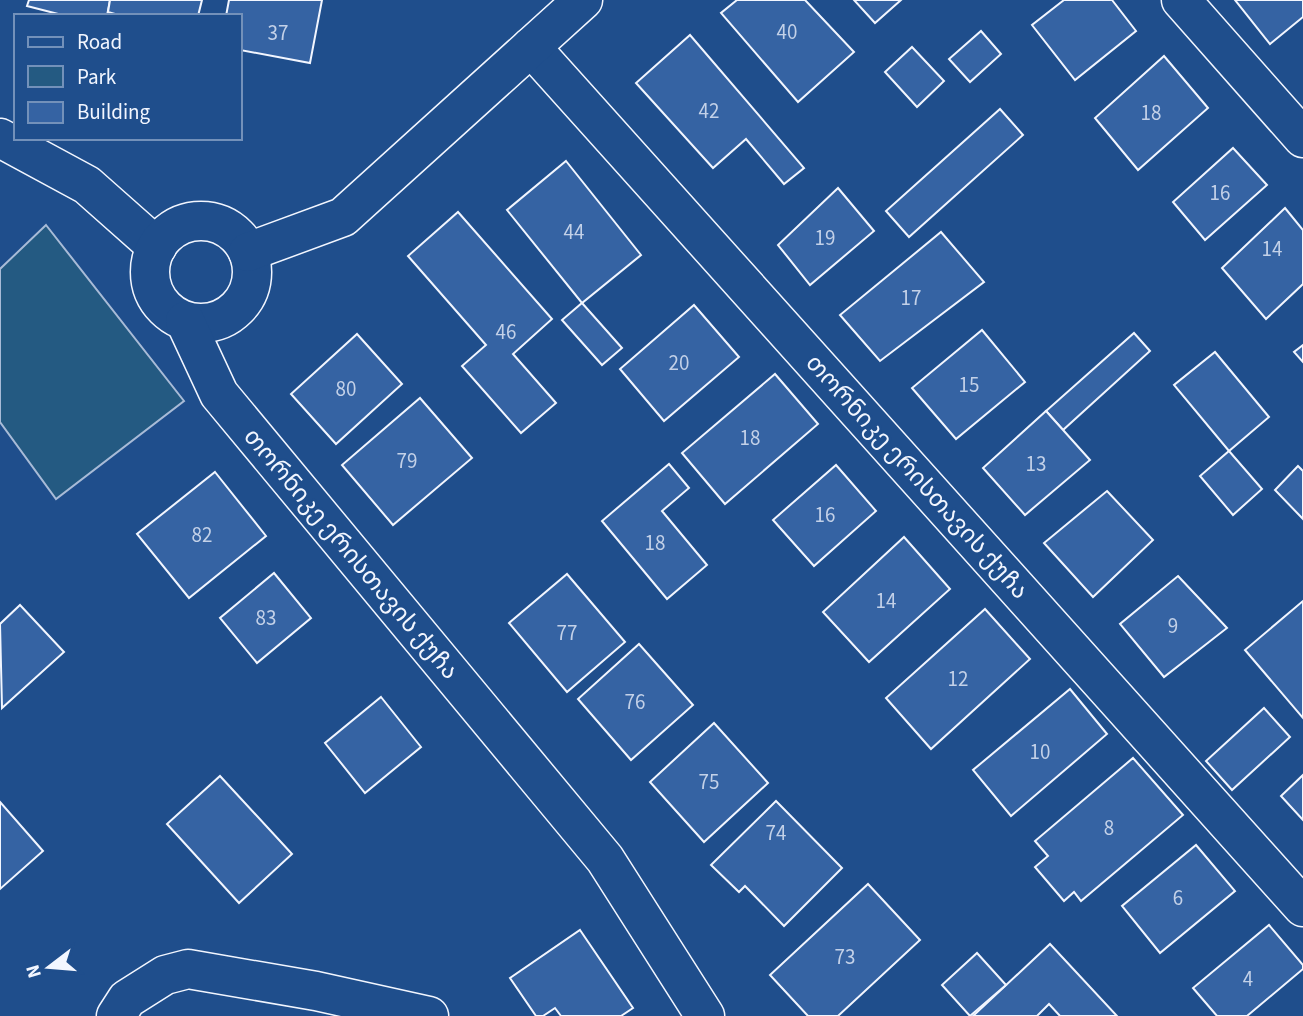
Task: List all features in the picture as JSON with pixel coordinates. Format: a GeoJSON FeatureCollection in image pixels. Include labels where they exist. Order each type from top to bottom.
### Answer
{"type":"FeatureCollection","features":[{"type":"Feature","properties":{"kind":"street"},"geometry":{"type":"LineString","coordinates":[[248,252],[343,217],[583,0]]}},
{"type":"Feature","properties":{"kind":"street"},"geometry":{"type":"LineString","coordinates":[[1181,0],[1303,138]]}},
{"type":"Feature","properties":{"kind":"street","name":"თორნიკე ერისთავის ქუჩა"},"geometry":{"type":"LineString","coordinates":[[531,47],[1303,907]]}},
{"type":"Feature","properties":{"kind":"street"},"geometry":{"type":"LineString","coordinates":[[0,138],[87,185],[156,247]]}},
{"type":"Feature","properties":{"kind":"street"},"geometry":{"type":"LineString","coordinates":[[196,221],[212,222],[227,228],[240,239],[248,252],[252,268],[250,285],[244,300],[233,313],[217,320],[201,323],[185,321],[171,314],[153,291],[150,276],[156,247],[173,230],[196,221]]}},
{"type":"Feature","properties":{"kind":"street","name":"თორნიკე ერისთავის ქუჩა"},"geometry":{"type":"LineString","coordinates":[[185,321],[219,394],[605,859],[705,1016]]}},
{"type":"Feature","properties":{"kind":"street"},"geometry":{"type":"LineString","coordinates":[[116,1016],[127,999],[165,975],[188,968],[316,991],[429,1016]]}},
{"type":"Feature","properties":{"kind":"green space"},"geometry":{"type":"Polygon","coordinates":[[[46,225],[184,401],[56,499],[0,422],[0,269],[46,225]]]}},
{"type":"Feature","properties":{"kind":"building"},"geometry":{"type":"Polygon","coordinates":[[[29,0],[110,0],[107,14],[58,14],[27,6],[29,0]]]}},
{"type":"Feature","properties":{"kind":"building"},"geometry":{"type":"Polygon","coordinates":[[[110,0],[202,0],[198,14],[108,12],[110,0]]]}},
{"type":"Feature","properties":{"kind":"building"},"geometry":{"type":"Polygon","coordinates":[[[229,0],[322,0],[310,63],[242,50],[242,14],[226,14],[229,0]]]}},
{"type":"Feature","properties":{"kind":"building"},"geometry":{"type":"Polygon","coordinates":[[[737,0],[805,0],[854,52],[798,102],[721,13],[737,0]]]}},
{"type":"Feature","properties":{"kind":"building"},"geometry":{"type":"Polygon","coordinates":[[[854,0],[901,0],[875,23],[854,0]]]}},
{"type":"Feature","properties":{"kind":"building"},"geometry":{"type":"Polygon","coordinates":[[[1064,0],[1112,0],[1136,31],[1075,80],[1032,25],[1064,0]]]}},
{"type":"Feature","properties":{"kind":"building"},"geometry":{"type":"Polygon","coordinates":[[[1235,0],[1303,0],[1303,17],[1270,44],[1235,0]]]}},
{"type":"Feature","properties":{"kind":"building"},"geometry":{"type":"Polygon","coordinates":[[[981,31],[1001,54],[970,82],[949,59],[981,31]]]}},
{"type":"Feature","properties":{"kind":"building"},"geometry":{"type":"Polygon","coordinates":[[[690,35],[804,168],[784,184],[746,139],[713,168],[636,83],[690,35]]]}},
{"type":"Feature","properties":{"kind":"building"},"geometry":{"type":"Polygon","coordinates":[[[912,47],[944,81],[917,107],[885,72],[912,47]]]}},
{"type":"Feature","properties":{"kind":"building"},"geometry":{"type":"Polygon","coordinates":[[[1164,56],[1208,108],[1138,170],[1095,118],[1164,56]]]}},
{"type":"Feature","properties":{"kind":"building"},"geometry":{"type":"Polygon","coordinates":[[[1000,109],[1023,135],[909,237],[886,211],[1000,109]]]}},
{"type":"Feature","properties":{"kind":"building"},"geometry":{"type":"Polygon","coordinates":[[[1233,148],[1267,185],[1205,240],[1173,202],[1233,148]]]}},
{"type":"Feature","properties":{"kind":"building"},"geometry":{"type":"Polygon","coordinates":[[[566,161],[641,255],[582,303],[507,210],[566,161]]]}},
{"type":"Feature","properties":{"kind":"building"},"geometry":{"type":"Polygon","coordinates":[[[838,188],[874,231],[810,285],[778,245],[838,188]]]}},
{"type":"Feature","properties":{"kind":"building"},"geometry":{"type":"Polygon","coordinates":[[[1285,208],[1303,230],[1303,284],[1266,319],[1222,268],[1285,208]]]}},
{"type":"Feature","properties":{"kind":"building"},"geometry":{"type":"Polygon","coordinates":[[[458,212],[552,319],[513,354],[556,403],[521,433],[462,366],[486,345],[408,256],[458,212]]]}},
{"type":"Feature","properties":{"kind":"building"},"geometry":{"type":"Polygon","coordinates":[[[941,232],[984,282],[880,361],[840,315],[941,232]]]}},
{"type":"Feature","properties":{"kind":"building"},"geometry":{"type":"Polygon","coordinates":[[[582,303],[622,348],[602,365],[562,320],[582,303]]]}},
{"type":"Feature","properties":{"kind":"building"},"geometry":{"type":"Polygon","coordinates":[[[694,305],[739,357],[664,421],[620,369],[694,305]]]}},
{"type":"Feature","properties":{"kind":"building"},"geometry":{"type":"Polygon","coordinates":[[[982,330],[1025,382],[956,439],[912,388],[982,330]]]}},
{"type":"Feature","properties":{"kind":"building"},"geometry":{"type":"Polygon","coordinates":[[[1134,333],[1150,351],[1063,430],[1046,411],[1134,333]]]}},
{"type":"Feature","properties":{"kind":"building"},"geometry":{"type":"Polygon","coordinates":[[[357,334],[402,384],[336,444],[291,394],[357,334]]]}},
{"type":"Feature","properties":{"kind":"building"},"geometry":{"type":"Polygon","coordinates":[[[1303,345],[1303,362],[1294,352],[1303,345]]]}},
{"type":"Feature","properties":{"kind":"building"},"geometry":{"type":"Polygon","coordinates":[[[1215,352],[1269,417],[1229,451],[1174,385],[1215,352]]]}},
{"type":"Feature","properties":{"kind":"building"},"geometry":{"type":"Polygon","coordinates":[[[775,374],[818,424],[725,504],[682,453],[775,374]]]}},
{"type":"Feature","properties":{"kind":"building"},"geometry":{"type":"Polygon","coordinates":[[[420,398],[472,458],[393,525],[342,465],[420,398]]]}},
{"type":"Feature","properties":{"kind":"building"},"geometry":{"type":"Polygon","coordinates":[[[1046,411],[1090,460],[1025,515],[983,468],[1046,411]]]}},
{"type":"Feature","properties":{"kind":"building"},"geometry":{"type":"Polygon","coordinates":[[[1229,451],[1262,489],[1233,515],[1200,476],[1229,451]]]}},
{"type":"Feature","properties":{"kind":"building"},"geometry":{"type":"Polygon","coordinates":[[[669,464],[689,488],[662,511],[707,565],[667,599],[602,521],[669,464]]]}},
{"type":"Feature","properties":{"kind":"building"},"geometry":{"type":"Polygon","coordinates":[[[836,465],[876,511],[814,566],[773,520],[836,465]]]}},
{"type":"Feature","properties":{"kind":"building"},"geometry":{"type":"Polygon","coordinates":[[[1298,466],[1303,471],[1303,519],[1275,490],[1298,466]]]}},
{"type":"Feature","properties":{"kind":"building"},"geometry":{"type":"Polygon","coordinates":[[[215,472],[266,536],[189,598],[137,534],[215,472]]]}},
{"type":"Feature","properties":{"kind":"building"},"geometry":{"type":"Polygon","coordinates":[[[1107,491],[1153,540],[1093,597],[1044,543],[1107,491]]]}},
{"type":"Feature","properties":{"kind":"building"},"geometry":{"type":"Polygon","coordinates":[[[904,537],[950,589],[869,662],[823,612],[904,537]]]}},
{"type":"Feature","properties":{"kind":"building"},"geometry":{"type":"Polygon","coordinates":[[[274,573],[311,618],[257,663],[220,618],[274,573]]]}},
{"type":"Feature","properties":{"kind":"building"},"geometry":{"type":"Polygon","coordinates":[[[567,574],[625,642],[567,692],[509,623],[567,574]]]}},
{"type":"Feature","properties":{"kind":"building"},"geometry":{"type":"Polygon","coordinates":[[[1178,576],[1227,628],[1164,677],[1120,624],[1178,576]]]}},
{"type":"Feature","properties":{"kind":"building"},"geometry":{"type":"Polygon","coordinates":[[[1303,601],[1303,718],[1245,650],[1303,601]]]}},
{"type":"Feature","properties":{"kind":"building"},"geometry":{"type":"Polygon","coordinates":[[[20,605],[64,652],[2,708],[0,624],[20,605]]]}},
{"type":"Feature","properties":{"kind":"building"},"geometry":{"type":"Polygon","coordinates":[[[985,609],[1030,659],[931,749],[886,698],[985,609]]]}},
{"type":"Feature","properties":{"kind":"building"},"geometry":{"type":"Polygon","coordinates":[[[639,644],[693,705],[631,760],[578,699],[639,644]]]}},
{"type":"Feature","properties":{"kind":"building"},"geometry":{"type":"Polygon","coordinates":[[[1070,689],[1107,734],[1011,816],[973,770],[1070,689]]]}},
{"type":"Feature","properties":{"kind":"building"},"geometry":{"type":"Polygon","coordinates":[[[381,697],[421,747],[365,793],[325,743],[381,697]]]}},
{"type":"Feature","properties":{"kind":"building"},"geometry":{"type":"Polygon","coordinates":[[[1264,708],[1290,737],[1232,790],[1206,761],[1264,708]]]}},
{"type":"Feature","properties":{"kind":"building"},"geometry":{"type":"Polygon","coordinates":[[[714,723],[768,783],[704,842],[650,782],[714,723]]]}},
{"type":"Feature","properties":{"kind":"building"},"geometry":{"type":"Polygon","coordinates":[[[1133,758],[1183,815],[1081,901],[1074,892],[1064,901],[1035,867],[1048,856],[1035,841],[1133,758]]]}},
{"type":"Feature","properties":{"kind":"building"},"geometry":{"type":"Polygon","coordinates":[[[1303,775],[1303,820],[1281,796],[1303,775]]]}},
{"type":"Feature","properties":{"kind":"building"},"geometry":{"type":"Polygon","coordinates":[[[220,776],[292,854],[239,903],[167,824],[220,776]]]}},
{"type":"Feature","properties":{"kind":"building"},"geometry":{"type":"Polygon","coordinates":[[[776,801],[842,868],[784,926],[745,886],[739,892],[711,865],[776,801]]]}},
{"type":"Feature","properties":{"kind":"building"},"geometry":{"type":"Polygon","coordinates":[[[0,802],[43,851],[0,889],[0,802]]]}},
{"type":"Feature","properties":{"kind":"building"},"geometry":{"type":"Polygon","coordinates":[[[1196,845],[1235,891],[1160,953],[1122,906],[1196,845]]]}},
{"type":"Feature","properties":{"kind":"building"},"geometry":{"type":"Polygon","coordinates":[[[868,884],[920,940],[838,1016],[808,1016],[770,975],[868,884]]]}},
{"type":"Feature","properties":{"kind":"building"},"geometry":{"type":"Polygon","coordinates":[[[1269,925],[1303,965],[1303,969],[1247,1016],[1217,1016],[1193,988],[1269,925]]]}},
{"type":"Feature","properties":{"kind":"building"},"geometry":{"type":"Polygon","coordinates":[[[580,930],[633,1008],[621,1016],[561,1016],[555,1008],[543,1016],[536,1016],[510,978],[580,930]]]}},
{"type":"Feature","properties":{"kind":"building"},"geometry":{"type":"Polygon","coordinates":[[[1050,944],[1117,1016],[1060,1016],[1049,1004],[1037,1016],[973,1016],[1050,944]]]}},
{"type":"Feature","properties":{"kind":"building"},"geometry":{"type":"Polygon","coordinates":[[[977,953],[1006,985],[970,1016],[942,985],[977,953]]]}}]}
